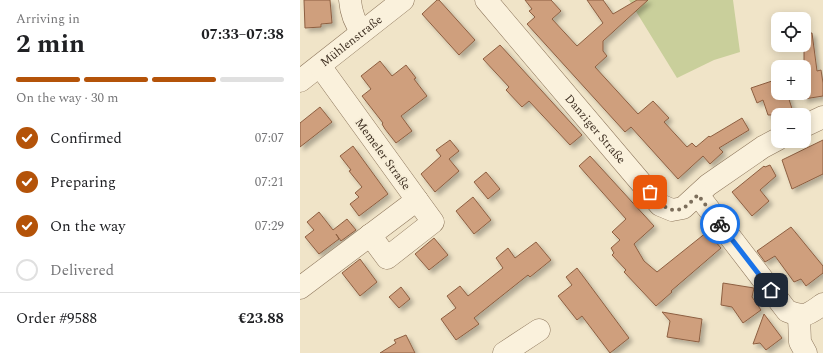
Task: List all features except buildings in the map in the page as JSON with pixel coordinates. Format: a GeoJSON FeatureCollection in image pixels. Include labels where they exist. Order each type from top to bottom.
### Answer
{"type":"FeatureCollection","features":[{"type":"Feature","properties":{"kind":"street"},"geometry":{"type":"LineString","coordinates":[[350,0],[350,12],[355,23],[362,32]]}},
{"type":"Feature","properties":{"kind":"street","name":"Mühlenstraße"},"geometry":{"type":"LineString","coordinates":[[300,81],[403,0]]}},
{"type":"Feature","properties":{"kind":"street","name":"Danziger Straße"},"geometry":{"type":"LineString","coordinates":[[486,0],[660,204],[672,210],[683,208],[708,185],[762,147],[771,142]]}},
{"type":"Feature","properties":{"kind":"street","name":"Memeler Straße"},"geometry":{"type":"LineString","coordinates":[[300,288],[417,200],[320,66]]}},
{"type":"Feature","properties":{"kind":"street"},"geometry":{"type":"LineString","coordinates":[[811,123],[823,117]]}},
{"type":"Feature","properties":{"kind":"street"},"geometry":{"type":"LineString","coordinates":[[698,195],[787,311],[799,316],[810,313],[823,304]]}},
{"type":"Feature","properties":{"kind":"street"},"geometry":{"type":"LineString","coordinates":[[370,235],[387,258],[433,222],[417,200]]}},
{"type":"Feature","properties":{"kind":"street"},"geometry":{"type":"LineString","coordinates":[[799,316],[800,342],[806,353]]}},
{"type":"Feature","properties":{"kind":"street"},"geometry":{"type":"LineString","coordinates":[[504,353],[539,330]]}},
{"type":"Feature","properties":{"kind":"green space"},"geometry":{"type":"Polygon","coordinates":[[[629,0],[733,0],[740,52],[714,60],[677,78],[629,0]]]}},
{"type":"Feature","properties":{"kind":"way so far"},"geometry":{"type":"LineString","coordinates":[[650,192],[660,204],[672,210],[683,208],[698,195],[720,224]]}},
{"type":"Feature","properties":{"kind":"route"},"geometry":{"type":"LineString","coordinates":[[720,224],[771,290]]}}]}
